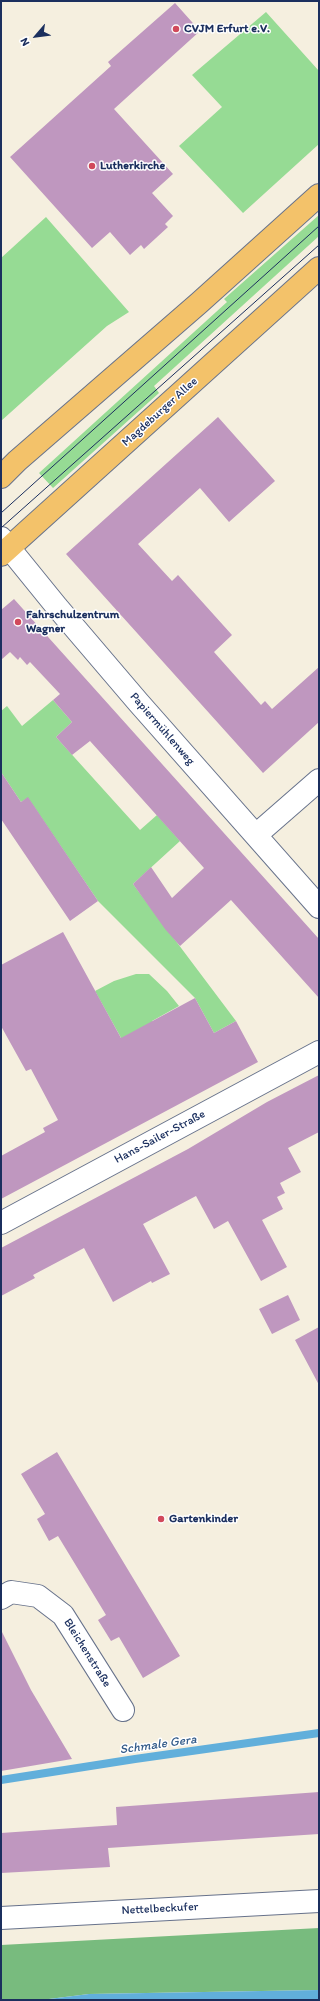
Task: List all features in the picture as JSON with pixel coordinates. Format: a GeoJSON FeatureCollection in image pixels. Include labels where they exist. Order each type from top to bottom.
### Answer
{"type":"FeatureCollection","features":[{"type":"Feature","properties":{"kind":"main road"},"geometry":{"type":"LineString","coordinates":[[1,477],[17,461],[199,304],[319,195]]}},
{"type":"Feature","properties":{"kind":"main road","name":"Magdeburger Allee"},"geometry":{"type":"LineString","coordinates":[[4,547],[319,268]]}},
{"type":"Feature","properties":{"kind":"street","name":"Papiermühlenweg"},"geometry":{"type":"LineString","coordinates":[[4,547],[138,702],[319,907]]}},
{"type":"Feature","properties":{"kind":"street"},"geometry":{"type":"LineString","coordinates":[[256,835],[319,780]]}},
{"type":"Feature","properties":{"kind":"street","name":"Hans-Sailer-Straße"},"geometry":{"type":"LineString","coordinates":[[1,1223],[319,1052]]}},
{"type":"Feature","properties":{"kind":"street","name":"Bleichenstraße"},"geometry":{"type":"LineString","coordinates":[[1,1598],[11,1592],[38,1596],[63,1615],[123,1710]]}},
{"type":"Feature","properties":{"kind":"street","name":"Nettelbeckufer"},"geometry":{"type":"LineString","coordinates":[[1,1918],[319,1901]]}},
{"type":"Feature","properties":{"kind":"green space"},"geometry":{"type":"Polygon","coordinates":[[[266,12],[319,71],[319,144],[243,213],[179,146],[222,107],[192,75],[266,12]]]}},
{"type":"Feature","properties":{"kind":"green space"},"geometry":{"type":"Polygon","coordinates":[[[319,215],[319,236],[154,386],[159,393],[53,488],[39,473],[227,302],[224,299],[319,215]]]}},
{"type":"Feature","properties":{"kind":"green space"},"geometry":{"type":"Polygon","coordinates":[[[46,217],[129,312],[107,326],[1,421],[1,258],[46,217]]]}},
{"type":"Feature","properties":{"kind":"green space"},"geometry":{"type":"Polygon","coordinates":[[[53,700],[72,722],[56,737],[140,830],[157,815],[180,841],[133,884],[236,1021],[214,1033],[195,998],[98,901],[28,798],[21,802],[1,772],[1,711],[7,706],[22,726],[53,700]]]}},
{"type":"Feature","properties":{"kind":"green space"},"geometry":{"type":"Polygon","coordinates":[[[136,974],[149,974],[167,991],[179,1006],[152,1021],[162,1039],[130,1054],[95,991],[114,981],[136,974]]]}},
{"type":"Feature","properties":{"kind":"green space"},"geometry":{"type":"Polygon","coordinates":[[[319,1928],[319,1990],[89,1994],[41,2000],[1,2000],[1,1945],[319,1928]]]}},
{"type":"Feature","properties":{"kind":"water"},"geometry":{"type":"Polygon","coordinates":[[[319,1990],[319,2000],[41,2000],[89,1994],[319,1990]]]}},
{"type":"Feature","properties":{"kind":"building","name":"Lutherkirche"},"geometry":{"type":"Polygon","coordinates":[[[175,3],[200,31],[114,109],[173,174],[152,193],[173,216],[165,224],[168,227],[144,249],[141,245],[130,255],[110,232],[92,248],[10,157],[111,66],[108,62],[175,3]]]}},
{"type":"Feature","properties":{"kind":"building"},"geometry":{"type":"Polygon","coordinates":[[[218,417],[275,481],[229,522],[200,488],[138,544],[172,581],[178,575],[232,635],[214,652],[261,705],[265,701],[272,709],[319,667],[319,722],[263,773],[66,554],[218,417]]]}},
{"type":"Feature","properties":{"kind":"building"},"geometry":{"type":"Polygon","coordinates":[[[14,599],[319,939],[319,998],[231,900],[180,946],[165,929],[133,884],[151,867],[172,898],[204,868],[90,741],[72,755],[56,737],[72,722],[53,700],[60,694],[30,662],[27,665],[20,657],[18,660],[10,652],[1,660],[1,610],[14,599]]]}},
{"type":"Feature","properties":{"kind":"building"},"geometry":{"type":"Polygon","coordinates":[[[1,772],[21,802],[28,797],[98,901],[70,921],[1,819],[1,772]]]}},
{"type":"Feature","properties":{"kind":"building"},"geometry":{"type":"Polygon","coordinates":[[[63,932],[121,1038],[195,998],[214,1033],[236,1021],[258,1062],[1,1199],[1,1156],[45,1132],[43,1128],[58,1120],[31,1069],[26,1071],[1,1026],[1,965],[63,932]]]}},
{"type":"Feature","properties":{"kind":"building"},"geometry":{"type":"Polygon","coordinates":[[[319,1075],[319,1132],[288,1148],[301,1172],[280,1183],[285,1193],[277,1197],[283,1209],[262,1220],[287,1267],[261,1281],[228,1221],[214,1229],[196,1196],[143,1224],[170,1274],[152,1283],[151,1281],[113,1302],[84,1248],[33,1275],[35,1278],[1,1296],[1,1248],[188,1149],[267,1102],[319,1075]]]}},
{"type":"Feature","properties":{"kind":"building"},"geometry":{"type":"Polygon","coordinates":[[[288,1295],[300,1320],[272,1334],[259,1309],[288,1295]]]}},
{"type":"Feature","properties":{"kind":"building"},"geometry":{"type":"Polygon","coordinates":[[[319,1327],[319,1385],[295,1340],[319,1327]]]}},
{"type":"Feature","properties":{"kind":"building"},"geometry":{"type":"Polygon","coordinates":[[[57,1452],[180,1656],[143,1678],[119,1637],[111,1641],[98,1620],[106,1615],[58,1536],[49,1541],[37,1519],[45,1514],[21,1474],[57,1452]]]}},
{"type":"Feature","properties":{"kind":"building"},"geometry":{"type":"Polygon","coordinates":[[[1,1630],[31,1690],[72,1759],[1,1771],[1,1630]]]}},
{"type":"Feature","properties":{"kind":"building"},"geometry":{"type":"Polygon","coordinates":[[[319,1792],[319,1834],[108,1848],[110,1867],[1,1873],[1,1833],[117,1825],[116,1807],[319,1792]]]}},
{"type":"Feature","properties":{"kind":"waterway","name":"Schmale Gera"},"geometry":{"type":"LineString","coordinates":[[1,1780],[319,1733]]}},
{"type":"Feature","properties":{"kind":"tram line"},"geometry":{"type":"LineString","coordinates":[[1,513],[319,226]]}},
{"type":"Feature","properties":{"kind":"tram line"},"geometry":{"type":"LineString","coordinates":[[1,528],[319,245]]}},
{"type":"Feature","properties":{"kind":"place","name":"CVJM Erfurt e.V."},"geometry":{"type":"Point","coordinates":[176,29]}},
{"type":"Feature","properties":{"kind":"place","name":"Lutherkirche"},"geometry":{"type":"Point","coordinates":[92,166]}},
{"type":"Feature","properties":{"kind":"place","name":"Fahrschulzentrum Wagner"},"geometry":{"type":"Point","coordinates":[18,622]}},
{"type":"Feature","properties":{"kind":"place","name":"Gartenkinder"},"geometry":{"type":"Point","coordinates":[161,1519]}}]}
